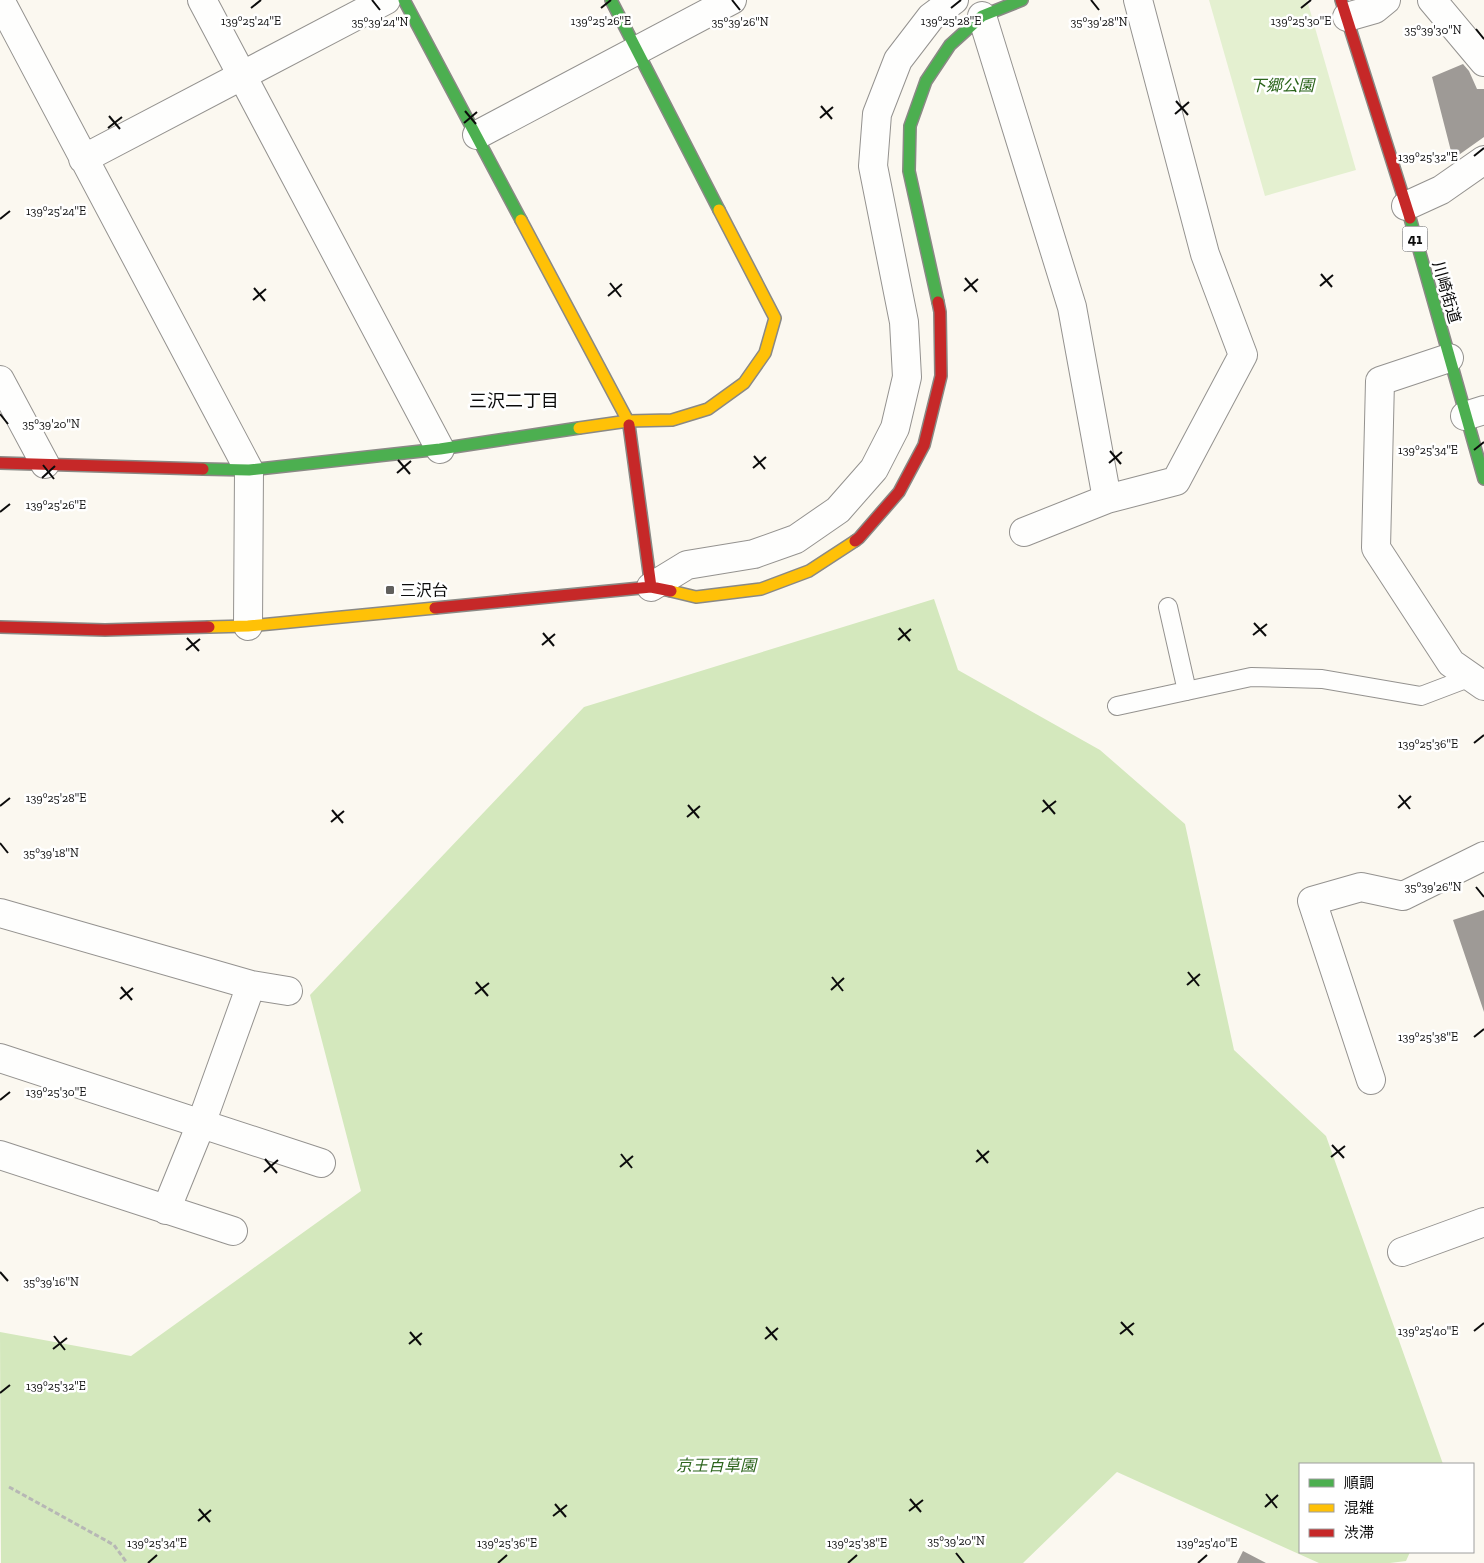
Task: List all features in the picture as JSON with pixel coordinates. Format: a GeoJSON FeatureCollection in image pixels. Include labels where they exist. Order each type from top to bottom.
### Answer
{"type":"FeatureCollection","features":[{"type":"Feature","properties":{"kind":"street"},"geometry":{"type":"LineString","coordinates":[[0,0],[249,470],[248,626]]}},
{"type":"Feature","properties":{"kind":"street"},"geometry":{"type":"LineString","coordinates":[[202,0],[440,449]]}},
{"type":"Feature","properties":{"kind":"street"},"geometry":{"type":"LineString","coordinates":[[83,159],[386,0]]}},
{"type":"Feature","properties":{"kind":"street"},"geometry":{"type":"LineString","coordinates":[[404,0],[628,421],[651,587]]}},
{"type":"Feature","properties":{"kind":"street"},"geometry":{"type":"LineString","coordinates":[[0,464],[249,470],[440,449],[628,421],[672,420],[708,409],[744,383],[765,353],[775,318],[611,0]]}},
{"type":"Feature","properties":{"kind":"street"},"geometry":{"type":"LineString","coordinates":[[477,135],[732,0]]}},
{"type":"Feature","properties":{"kind":"street"},"geometry":{"type":"LineString","coordinates":[[651,587],[687,565],[754,554],[796,539],[838,510],[874,469],[895,428],[907,377],[904,322],[873,166],[877,114],[898,60],[931,18],[954,0]]}},
{"type":"Feature","properties":{"kind":"street"},"geometry":{"type":"LineString","coordinates":[[0,627],[105,630],[248,626],[651,587],[696,597],[761,589],[809,571],[859,538],[900,492],[924,445],[941,376],[940,312],[909,171],[910,126],[926,81],[950,44],[982,16],[1022,0]]}},
{"type":"Feature","properties":{"kind":"street"},"geometry":{"type":"LineString","coordinates":[[1024,532],[1107,500],[1176,481],[1243,354],[1205,254],[1138,0]]}},
{"type":"Feature","properties":{"kind":"street"},"geometry":{"type":"LineString","coordinates":[[1344,8],[1375,9],[1386,0]]}},
{"type":"Feature","properties":{"kind":"street"},"geometry":{"type":"LineString","coordinates":[[1432,0],[1484,62]]}},
{"type":"Feature","properties":{"kind":"street","name":"川崎街道"},"geometry":{"type":"LineString","coordinates":[[1344,8],[1406,206],[1449,358],[1475,413],[1484,480]]}},
{"type":"Feature","properties":{"kind":"street"},"geometry":{"type":"LineString","coordinates":[[982,16],[1072,307],[1107,500]]}},
{"type":"Feature","properties":{"kind":"street"},"geometry":{"type":"LineString","coordinates":[[1406,206],[1441,190],[1484,160]]}},
{"type":"Feature","properties":{"kind":"street"},"geometry":{"type":"LineString","coordinates":[[1449,358],[1380,381],[1376,548],[1451,663],[1477,682]]}},
{"type":"Feature","properties":{"kind":"street"},"geometry":{"type":"LineString","coordinates":[[0,380],[45,464]]}},
{"type":"Feature","properties":{"kind":"street"},"geometry":{"type":"LineString","coordinates":[[1370,1080],[1312,901],[1361,887],[1403,896],[1484,856]]}},
{"type":"Feature","properties":{"kind":"street"},"geometry":{"type":"LineString","coordinates":[[0,913],[251,985],[288,991]]}},
{"type":"Feature","properties":{"kind":"street"},"geometry":{"type":"LineString","coordinates":[[166,1210],[202,1124],[251,985]]}},
{"type":"Feature","properties":{"kind":"street"},"geometry":{"type":"LineString","coordinates":[[0,1058],[321,1163]]}},
{"type":"Feature","properties":{"kind":"street"},"geometry":{"type":"LineString","coordinates":[[0,1155],[233,1231]]}},
{"type":"Feature","properties":{"kind":"street"},"geometry":{"type":"LineString","coordinates":[[1402,1252],[1484,1222]]}},
{"type":"Feature","properties":{"kind":"lane"},"geometry":{"type":"LineString","coordinates":[[1168,607],[1187,691]]}},
{"type":"Feature","properties":{"kind":"lane"},"geometry":{"type":"LineString","coordinates":[[1117,706],[1251,677],[1322,679],[1421,696],[1477,682]]}},
{"type":"Feature","properties":{"kind":"path"},"geometry":{"type":"LineString","coordinates":[[9,1487],[114,1545],[127,1563]]}},
{"type":"Feature","properties":{"kind":"green space","name":"下郷公園"},"geometry":{"type":"Polygon","coordinates":[[[1209,0],[1307,0],[1356,170],[1265,196],[1209,0]]]}},
{"type":"Feature","properties":{"kind":"green space","name":"京王百草園"},"geometry":{"type":"Polygon","coordinates":[[[934,599],[958,670],[1100,750],[1185,824],[1234,1050],[1326,1136],[1443,1463],[1299,1463],[1299,1553],[1410,1553],[1406,1561],[1390,1563],[1319,1563],[1117,1472],[1023,1563],[1,1563],[0,1332],[131,1356],[361,1191],[310,995],[584,707],[934,599]]]}},
{"type":"Feature","properties":{"kind":"building"},"geometry":{"type":"Polygon","coordinates":[[[1463,64],[1469,71],[1477,89],[1484,89],[1484,137],[1453,159],[1432,77],[1463,64]]]}},
{"type":"Feature","properties":{"kind":"building"},"geometry":{"type":"Polygon","coordinates":[[[1484,910],[1484,1012],[1453,920],[1484,910]]]}},
{"type":"Feature","properties":{"kind":"building"},"geometry":{"type":"Polygon","coordinates":[[[1243,1551],[1266,1563],[1237,1563],[1243,1551]]]}},
{"type":"Feature","properties":{"kind":"traffic: fast"},"geometry":{"type":"LineString","coordinates":[[404,0],[521,220]]}},
{"type":"Feature","properties":{"kind":"traffic: fast"},"geometry":{"type":"LineString","coordinates":[[611,0],[719,210]]}},
{"type":"Feature","properties":{"kind":"traffic: fast"},"geometry":{"type":"LineString","coordinates":[[938,302],[909,171],[910,126],[926,81],[950,45],[982,16],[1022,0]]}},
{"type":"Feature","properties":{"kind":"traffic: fast"},"geometry":{"type":"LineString","coordinates":[[1410,218],[1484,479]]}},
{"type":"Feature","properties":{"kind":"traffic: fast"},"geometry":{"type":"LineString","coordinates":[[203,469],[249,470],[440,449],[579,428]]}},
{"type":"Feature","properties":{"kind":"traffic: slow"},"geometry":{"type":"LineString","coordinates":[[579,428],[628,421],[672,420],[708,409],[744,383],[765,353],[775,318],[719,210]]}},
{"type":"Feature","properties":{"kind":"traffic: slow"},"geometry":{"type":"LineString","coordinates":[[521,220],[629,425]]}},
{"type":"Feature","properties":{"kind":"traffic: slow"},"geometry":{"type":"LineString","coordinates":[[671,591],[696,597],[761,589],[809,571],[855,541]]}},
{"type":"Feature","properties":{"kind":"traffic: slow"},"geometry":{"type":"LineString","coordinates":[[209,627],[248,626],[435,608]]}},
{"type":"Feature","properties":{"kind":"traffic: jam"},"geometry":{"type":"LineString","coordinates":[[1341,0],[1410,218]]}},
{"type":"Feature","properties":{"kind":"traffic: jam"},"geometry":{"type":"LineString","coordinates":[[855,541],[899,492],[924,445],[941,376],[940,312],[938,302]]}},
{"type":"Feature","properties":{"kind":"traffic: jam"},"geometry":{"type":"LineString","coordinates":[[629,425],[651,587]]}},
{"type":"Feature","properties":{"kind":"traffic: jam"},"geometry":{"type":"LineString","coordinates":[[0,463],[203,469]]}},
{"type":"Feature","properties":{"kind":"traffic: jam"},"geometry":{"type":"LineString","coordinates":[[435,608],[651,587],[671,591]]}},
{"type":"Feature","properties":{"kind":"traffic: jam"},"geometry":{"type":"LineString","coordinates":[[0,627],[105,630],[209,627]]}},
{"type":"Feature","properties":{"kind":"place","name":"三沢台"},"geometry":{"type":"Point","coordinates":[390,590]}},
{"type":"Feature","properties":{"kind":"district","name":"三沢二丁目"},"geometry":{"type":"Point","coordinates":[514,401]}}]}
